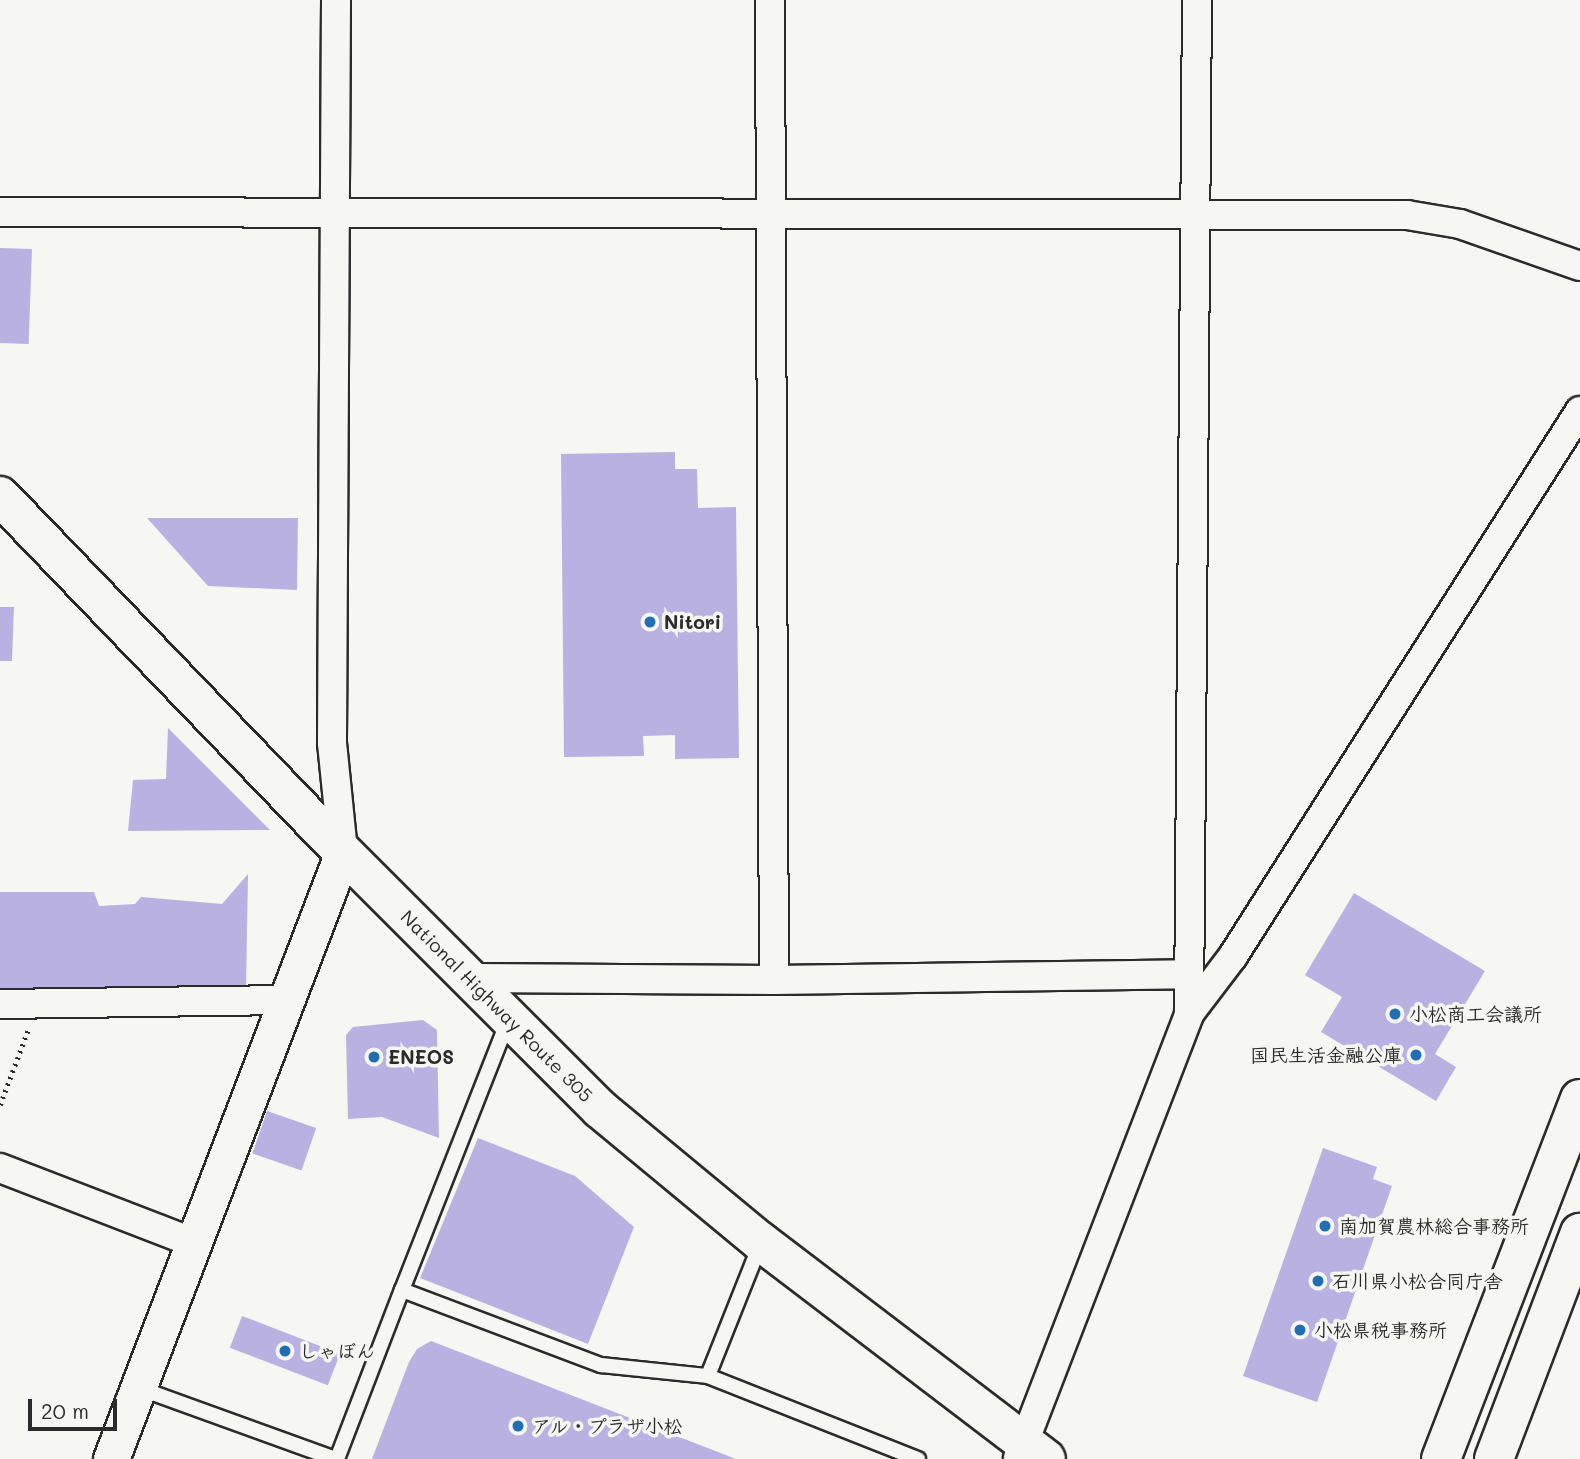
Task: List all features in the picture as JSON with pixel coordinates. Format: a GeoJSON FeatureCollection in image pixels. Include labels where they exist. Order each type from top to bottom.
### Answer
{"type":"FeatureCollection","features":[{"type":"Feature","properties":{"kind":"highway","name":"National Highway Route 305"},"geometry":{"type":"LineString","coordinates":[[0,496],[342,852],[472,978],[600,1109],[1029,1454]]}},
{"type":"Feature","properties":{"kind":"highway"},"geometry":{"type":"LineString","coordinates":[[1441,1459],[1580,1100]]}},
{"type":"Feature","properties":{"kind":"highway"},"geometry":{"type":"LineString","coordinates":[[1494,1459],[1580,1233]]}},
{"type":"Feature","properties":{"kind":"street"},"geometry":{"type":"LineString","coordinates":[[111,1459],[342,852],[332,743],[337,211],[336,0]]}},
{"type":"Feature","properties":{"kind":"street"},"geometry":{"type":"LineString","coordinates":[[770,0],[774,980]]}},
{"type":"Feature","properties":{"kind":"street"},"geometry":{"type":"LineString","coordinates":[[1189,1014],[1198,0]]}},
{"type":"Feature","properties":{"kind":"street"},"geometry":{"type":"LineString","coordinates":[[0,212],[772,211],[1407,215],[1460,223],[1580,266]]}},
{"type":"Feature","properties":{"kind":"street"},"geometry":{"type":"LineString","coordinates":[[1029,1454],[1189,1014],[1240,945],[1580,411]]}},
{"type":"Feature","properties":{"kind":"street"},"geometry":{"type":"LineString","coordinates":[[472,978],[774,980],[1189,974]]}},
{"type":"Feature","properties":{"kind":"street"},"geometry":{"type":"LineString","coordinates":[[0,1004],[286,1000]]}},
{"type":"Feature","properties":{"kind":"street"},"geometry":{"type":"LineString","coordinates":[[0,1168],[194,1243]]}},
{"type":"Feature","properties":{"kind":"lane"},"geometry":{"type":"LineString","coordinates":[[138,1387],[336,1459],[510,1016]]}},
{"type":"Feature","properties":{"kind":"lane"},"geometry":{"type":"LineString","coordinates":[[708,1376],[761,1241]]}},
{"type":"Feature","properties":{"kind":"lane"},"geometry":{"type":"LineString","coordinates":[[402,1290],[601,1364],[708,1376],[918,1459]]}},
{"type":"Feature","properties":{"kind":"path"},"geometry":{"type":"LineString","coordinates":[[0,1105],[38,1003]]}},
{"type":"Feature","properties":{"kind":"building"},"geometry":{"type":"Polygon","coordinates":[[[0,248],[32,249],[29,344],[0,343],[0,248]]]}},
{"type":"Feature","properties":{"kind":"building","name":"Nitori"},"geometry":{"type":"Polygon","coordinates":[[[675,452],[675,469],[697,469],[698,508],[736,507],[739,758],[675,759],[675,735],[643,736],[644,756],[564,757],[561,454],[675,452]]]}},
{"type":"Feature","properties":{"kind":"building"},"geometry":{"type":"Polygon","coordinates":[[[147,518],[298,518],[297,590],[208,586],[147,518]]]}},
{"type":"Feature","properties":{"kind":"building"},"geometry":{"type":"Polygon","coordinates":[[[0,607],[14,607],[12,661],[0,661],[0,607]]]}},
{"type":"Feature","properties":{"kind":"building"},"geometry":{"type":"Polygon","coordinates":[[[168,728],[270,830],[128,831],[133,780],[166,779],[168,728]]]}},
{"type":"Feature","properties":{"kind":"building"},"geometry":{"type":"Polygon","coordinates":[[[248,874],[246,990],[0,991],[0,892],[94,892],[99,906],[135,904],[141,897],[222,904],[248,874]]]}},
{"type":"Feature","properties":{"kind":"building","name":"小松商工会議所"},"geometry":{"type":"Polygon","coordinates":[[[1354,893],[1485,971],[1435,1054],[1456,1067],[1436,1101],[1321,1032],[1342,997],[1305,975],[1354,893]]]}},
{"type":"Feature","properties":{"kind":"building"},"geometry":{"type":"Polygon","coordinates":[[[423,1020],[437,1030],[439,1138],[382,1117],[348,1119],[346,1035],[353,1027],[423,1020]]]}},
{"type":"Feature","properties":{"kind":"building"},"geometry":{"type":"Polygon","coordinates":[[[267,1111],[316,1128],[302,1170],[252,1154],[267,1111]]]}},
{"type":"Feature","properties":{"kind":"building"},"geometry":{"type":"Polygon","coordinates":[[[478,1138],[575,1176],[634,1227],[588,1344],[420,1278],[478,1138]]]}},
{"type":"Feature","properties":{"kind":"building","name":"石川県小松合同庁舎"},"geometry":{"type":"Polygon","coordinates":[[[1323,1148],[1377,1167],[1373,1179],[1392,1186],[1317,1402],[1243,1376],[1323,1148]]]}},
{"type":"Feature","properties":{"kind":"building","name":"しゃぼん"},"geometry":{"type":"Polygon","coordinates":[[[242,1316],[340,1354],[328,1385],[230,1348],[242,1316]]]}},
{"type":"Feature","properties":{"kind":"building","name":"アル・プラザ小松"},"geometry":{"type":"Polygon","coordinates":[[[431,1341],[736,1459],[372,1459],[409,1362],[417,1349],[431,1341]]]}},
{"type":"Feature","properties":{"kind":"place","name":"Nitori"},"geometry":{"type":"Point","coordinates":[650,622]}},
{"type":"Feature","properties":{"kind":"place","name":"小松商工会議所"},"geometry":{"type":"Point","coordinates":[1395,1014]}},
{"type":"Feature","properties":{"kind":"place","name":"国民生活金融公庫"},"geometry":{"type":"Point","coordinates":[1416,1055]}},
{"type":"Feature","properties":{"kind":"place","name":"ENEOS"},"geometry":{"type":"Point","coordinates":[374,1057]}},
{"type":"Feature","properties":{"kind":"place","name":"南加賀農林総合事務所"},"geometry":{"type":"Point","coordinates":[1325,1226]}},
{"type":"Feature","properties":{"kind":"place","name":"石川県小松合同庁舎"},"geometry":{"type":"Point","coordinates":[1318,1281]}},
{"type":"Feature","properties":{"kind":"place","name":"小松県税事務所"},"geometry":{"type":"Point","coordinates":[1300,1330]}},
{"type":"Feature","properties":{"kind":"place","name":"しゃぼん"},"geometry":{"type":"Point","coordinates":[285,1351]}},
{"type":"Feature","properties":{"kind":"place","name":"アル・プラザ小松"},"geometry":{"type":"Point","coordinates":[518,1426]}}]}
